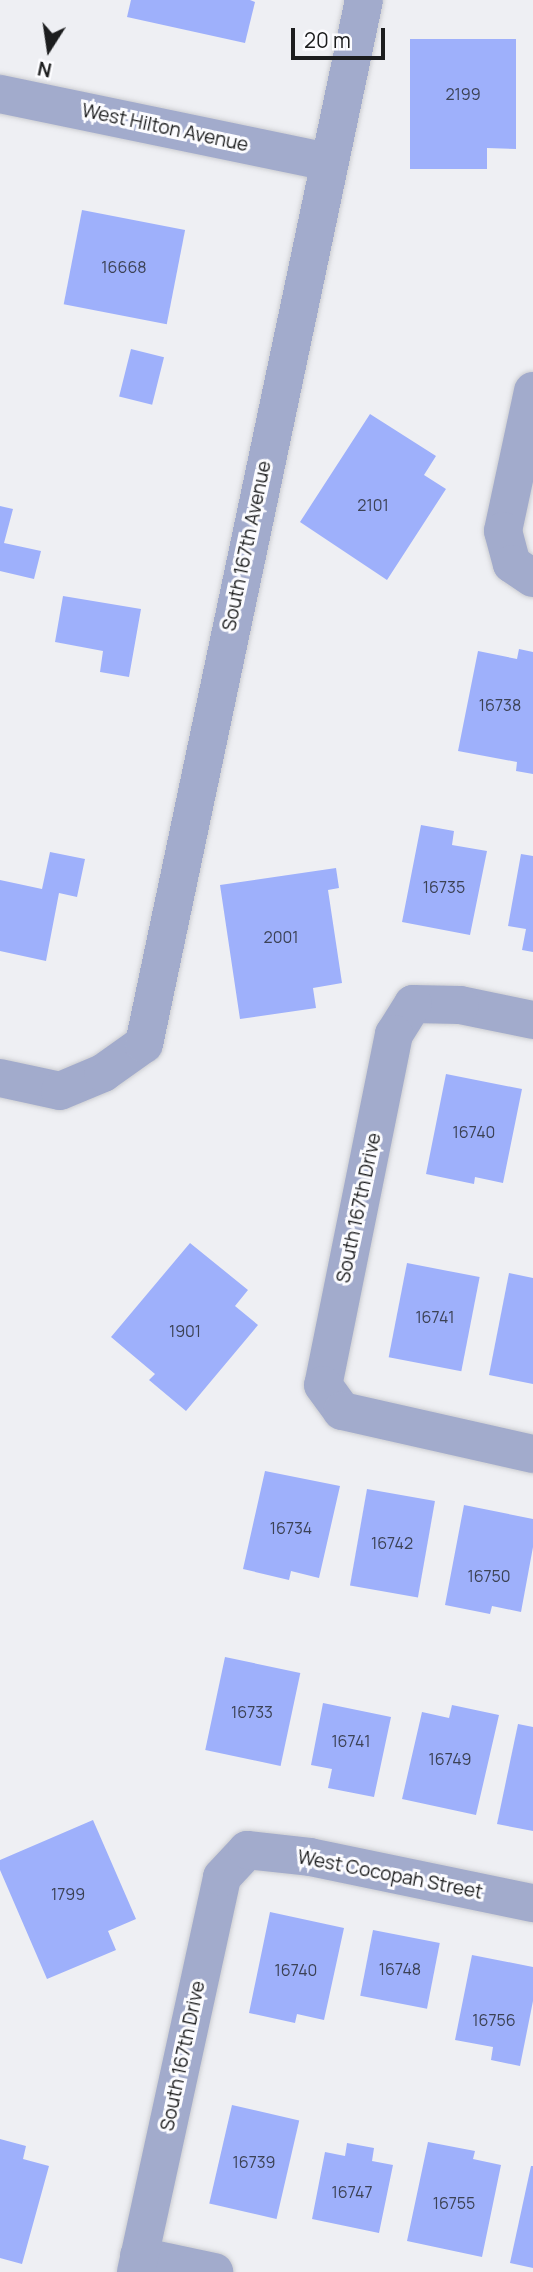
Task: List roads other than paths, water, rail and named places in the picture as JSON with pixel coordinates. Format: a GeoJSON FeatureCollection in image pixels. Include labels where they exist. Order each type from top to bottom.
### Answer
{"type":"FeatureCollection","features":[{"type":"Feature","properties":{"kind":"street","name":"South 167th Avenue"},"geometry":{"type":"LineString","coordinates":[[0,1078],[60,1091],[103,1073],[144,1044],[364,0]]}},
{"type":"Feature","properties":{"kind":"street","name":"West Hilton Avenue"},"geometry":{"type":"LineString","coordinates":[[0,94],[329,162]]}},
{"type":"Feature","properties":{"kind":"street"},"geometry":{"type":"LineString","coordinates":[[522,570],[503,531],[533,391]]}},
{"type":"Feature","properties":{"kind":"street","name":"South 167th Drive"},"geometry":{"type":"LineString","coordinates":[[533,1020],[460,1004],[413,1004],[394,1034],[323,1385],[342,1411],[533,1454]]}},
{"type":"Feature","properties":{"kind":"street","name":"South 167th Drive"},"geometry":{"type":"LineString","coordinates":[[138,2264],[222,1877],[247,1850]]}},
{"type":"Feature","properties":{"kind":"street","name":"West Cocopah Street"},"geometry":{"type":"LineString","coordinates":[[247,1850],[310,1857],[533,1903]]}},
{"type":"Feature","properties":{"kind":"street"},"geometry":{"type":"LineString","coordinates":[[138,2264],[215,2272]]}}]}
